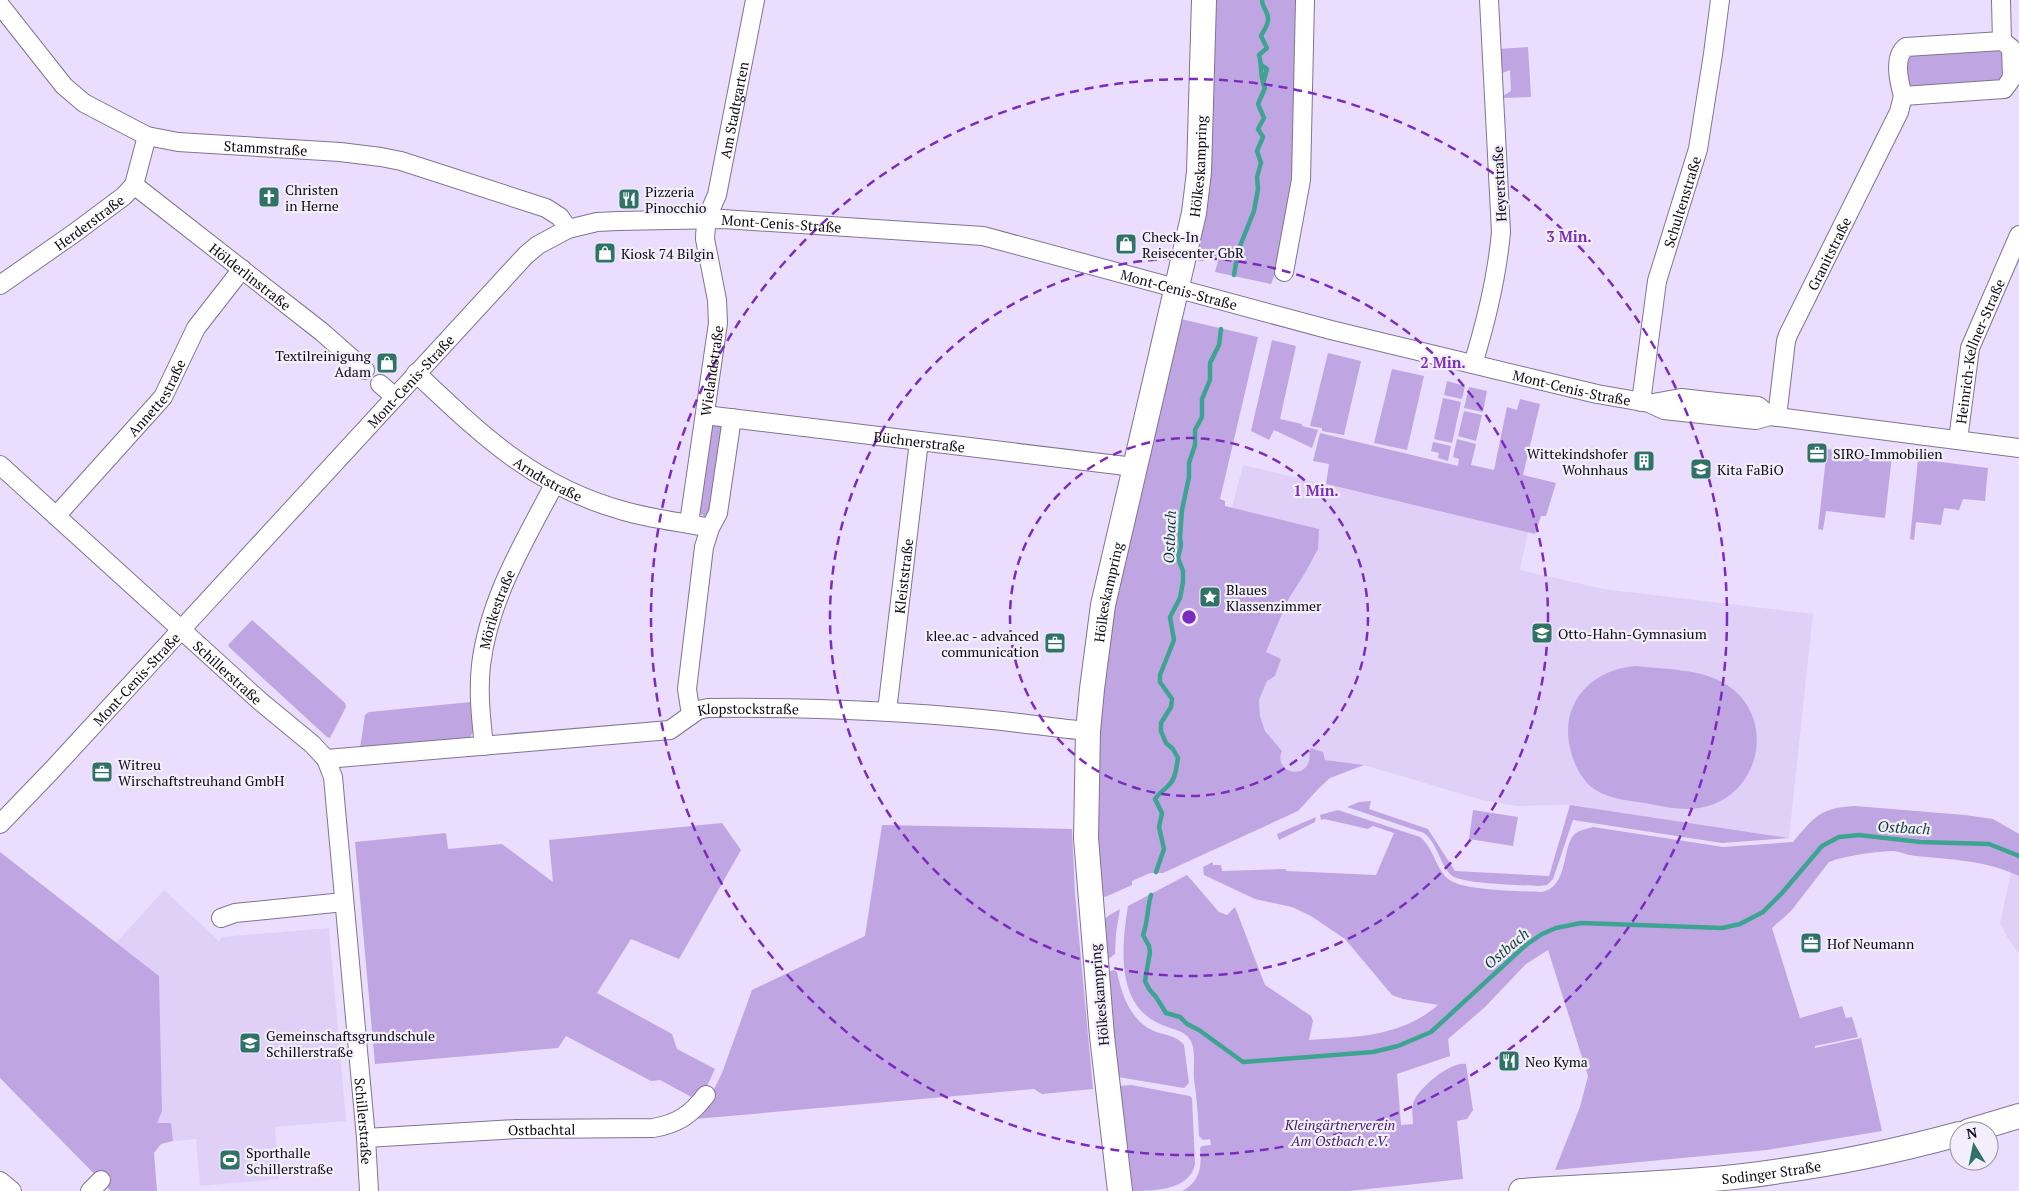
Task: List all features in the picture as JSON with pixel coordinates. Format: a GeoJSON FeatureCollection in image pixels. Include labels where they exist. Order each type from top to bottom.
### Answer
{"type":"FeatureCollection","features":[{"type":"Feature","properties":{"kind":"main road","name":"Hölkeskampring"},"geometry":{"type":"LineString","coordinates":[[1120,1191],[1102,1036],[1086,838],[1088,731],[1103,606],[1194,212],[1198,181],[1204,0]]}},
{"type":"Feature","properties":{"kind":"main road"},"geometry":{"type":"LineString","coordinates":[[1999,1122],[2019,1116]]}},
{"type":"Feature","properties":{"kind":"main road"},"geometry":{"type":"LineString","coordinates":[[1999,1139],[2019,1134]]}},
{"type":"Feature","properties":{"kind":"main road","name":"Sodinger Straße"},"geometry":{"type":"LineString","coordinates":[[1522,1191],[1655,1183],[1779,1171],[1876,1154],[1949,1136]]}},
{"type":"Feature","properties":{"kind":"main road","name":"Sodinger Straße"},"geometry":{"type":"LineString","coordinates":[[1727,1191],[1851,1174],[1949,1153]]}},
{"type":"Feature","properties":{"kind":"street","name":"Am Stadtgarten"},"geometry":{"type":"LineString","coordinates":[[707,219],[716,195],[755,0]]}},
{"type":"Feature","properties":{"kind":"street"},"geometry":{"type":"LineString","coordinates":[[1284,272],[1300,180],[1305,0]]}},
{"type":"Feature","properties":{"kind":"street","name":"Heyerstraße"},"geometry":{"type":"LineString","coordinates":[[1473,364],[1499,254],[1501,232],[1489,0]]}},
{"type":"Feature","properties":{"kind":"street","name":"Schultenstraße"},"geometry":{"type":"LineString","coordinates":[[1645,403],[1657,281],[1698,149],[1714,54],[1720,0]]}},
{"type":"Feature","properties":{"kind":"street"},"geometry":{"type":"LineString","coordinates":[[1903,96],[2004,90],[2012,78],[2011,46],[2001,0]]}},
{"type":"Feature","properties":{"kind":"street","name":"Stammstraße"},"geometry":{"type":"LineString","coordinates":[[0,5],[64,86],[84,103],[147,136],[178,142],[340,152],[401,161],[546,208],[560,217],[568,229]]}},
{"type":"Feature","properties":{"kind":"street","name":"Granitstraße"},"geometry":{"type":"LineString","coordinates":[[1774,417],[1786,341],[1899,112],[1903,96],[1898,58],[1900,52],[1906,48],[2011,46]]}},
{"type":"Feature","properties":{"kind":"street","name":"Herderstraße"},"geometry":{"type":"LineString","coordinates":[[0,285],[124,196],[134,185],[147,136]]}},
{"type":"Feature","properties":{"kind":"street","name":"Hölderlinstraße"},"geometry":{"type":"LineString","coordinates":[[134,185],[322,332],[365,370]]}},
{"type":"Feature","properties":{"kind":"street","name":"Mont-Cenis-Straße"},"geometry":{"type":"LineString","coordinates":[[0,824],[526,255],[538,244],[568,229],[597,222],[707,219],[983,236],[1331,330],[1645,403],[1664,410],[1756,420],[1774,417],[2019,448]]}},
{"type":"Feature","properties":{"kind":"street","name":"Wielandstraße"},"geometry":{"type":"LineString","coordinates":[[689,523],[718,323],[717,300],[705,240],[707,219]]}},
{"type":"Feature","properties":{"kind":"street","name":"Heinrich-Kellner-Straße"},"geometry":{"type":"LineString","coordinates":[[1958,440],[1970,348],[2019,235]]}},
{"type":"Feature","properties":{"kind":"street","name":"Annettestraße"},"geometry":{"type":"LineString","coordinates":[[56,516],[163,397],[196,328],[242,269]]}},
{"type":"Feature","properties":{"kind":"street","name":"Arndtstraße"},"geometry":{"type":"LineString","coordinates":[[416,373],[490,442],[508,456],[554,485],[622,511],[654,519],[689,523],[710,528]]}},
{"type":"Feature","properties":{"kind":"street"},"geometry":{"type":"LineString","coordinates":[[380,384],[395,397]]}},
{"type":"Feature","properties":{"kind":"street","name":"Büchnerstraße"},"geometry":{"type":"LineString","coordinates":[[705,415],[1134,466]]}},
{"type":"Feature","properties":{"kind":"street","name":"Wielandstraße"},"geometry":{"type":"LineString","coordinates":[[691,715],[687,689],[704,547],[710,528],[718,513],[732,418]]}},
{"type":"Feature","properties":{"kind":"street","name":"Kleiststraße"},"geometry":{"type":"LineString","coordinates":[[886,711],[919,441]]}},
{"type":"Feature","properties":{"kind":"street","name":"Schillerstraße"},"geometry":{"type":"LineString","coordinates":[[0,465],[261,702],[312,744],[326,760],[333,777],[366,1138],[369,1191]]}},
{"type":"Feature","properties":{"kind":"street","name":"Mörikestraße"},"geometry":{"type":"LineString","coordinates":[[484,746],[480,685],[484,647],[490,623],[506,578],[554,485]]}},
{"type":"Feature","properties":{"kind":"street","name":"Klopstockstraße"},"geometry":{"type":"LineString","coordinates":[[326,760],[670,730],[691,715],[708,708],[786,707],[886,711],[983,719],[1088,731]]}},
{"type":"Feature","properties":{"kind":"street"},"geometry":{"type":"LineString","coordinates":[[221,918],[235,913],[344,902]]}},
{"type":"Feature","properties":{"kind":"street","name":"Ostbachtal"},"geometry":{"type":"LineString","coordinates":[[366,1138],[516,1129],[653,1128],[664,1126],[689,1115],[706,1095]]}},
{"type":"Feature","properties":{"kind":"street"},"geometry":{"type":"LineString","coordinates":[[0,1180],[12,1191]]}},
{"type":"Feature","properties":{"kind":"shaded area","name":"Otto-Hahn-Gymnasium"},"geometry":{"type":"Polygon","coordinates":[[[1243,465],[1528,532],[1520,570],[1603,589],[1813,614],[1789,838],[1570,805],[1517,806],[1482,800],[1364,765],[1325,760],[1309,751],[1309,762],[1303,770],[1294,772],[1285,769],[1280,760],[1282,751],[1265,731],[1260,716],[1259,700],[1267,681],[1281,659],[1266,653],[1288,600],[1305,573],[1319,529],[1232,508],[1243,465]]]}},
{"type":"Feature","properties":{"kind":"shaded area"},"geometry":{"type":"Polygon","coordinates":[[[2011,872],[2019,876],[2019,954],[2000,923],[2011,872]]]}},
{"type":"Feature","properties":{"kind":"shaded area","name":"Gemeinschaftsgrundschule Schillerstraße"},"geometry":{"type":"Polygon","coordinates":[[[164,890],[220,942],[221,937],[329,928],[346,1121],[275,1127],[279,1179],[200,1186],[196,1139],[173,1141],[171,1123],[157,1123],[116,943],[164,890]]]}},
{"type":"Feature","properties":{"kind":"green space"},"geometry":{"type":"Polygon","coordinates":[[[1215,0],[1300,0],[1295,170],[1280,269],[1275,274],[1271,284],[1215,272],[1219,257],[1211,255],[1203,261],[1198,261],[1215,0]]]}},
{"type":"Feature","properties":{"kind":"green space"},"geometry":{"type":"Polygon","coordinates":[[[1528,47],[1531,97],[1501,97],[1511,91],[1510,70],[1500,74],[1498,49],[1528,47]]]}},
{"type":"Feature","properties":{"kind":"green space"},"geometry":{"type":"Polygon","coordinates":[[[1996,49],[2004,56],[2007,72],[2001,82],[1912,87],[1908,79],[1906,66],[1912,54],[1996,49]]]}},
{"type":"Feature","properties":{"kind":"green space"},"geometry":{"type":"Polygon","coordinates":[[[1181,319],[1258,337],[1220,499],[1225,501],[1225,506],[1319,529],[1318,549],[1288,600],[1266,652],[1281,659],[1275,676],[1267,681],[1259,700],[1260,716],[1265,731],[1282,751],[1280,759],[1287,770],[1300,771],[1305,767],[1309,761],[1309,751],[1311,748],[1323,752],[1325,760],[1364,765],[1330,778],[1298,811],[1163,873],[1150,873],[1132,881],[1132,885],[1105,897],[1101,895],[1098,870],[1097,757],[1114,598],[1181,319]]]}},
{"type":"Feature","properties":{"kind":"green space"},"geometry":{"type":"Polygon","coordinates":[[[1272,340],[1296,346],[1280,419],[1318,430],[1312,448],[1274,430],[1269,440],[1251,431],[1272,340]]]}},
{"type":"Feature","properties":{"kind":"green space"},"geometry":{"type":"Polygon","coordinates":[[[1328,353],[1361,361],[1344,435],[1322,431],[1322,428],[1310,426],[1328,353]]]}},
{"type":"Feature","properties":{"kind":"green space"},"geometry":{"type":"Polygon","coordinates":[[[1392,369],[1424,376],[1407,450],[1374,443],[1392,369]]]}},
{"type":"Feature","properties":{"kind":"green space"},"geometry":{"type":"Polygon","coordinates":[[[1447,381],[1465,386],[1462,399],[1444,395],[1447,381]]]}},
{"type":"Feature","properties":{"kind":"green space"},"geometry":{"type":"Polygon","coordinates":[[[1469,387],[1487,391],[1483,412],[1464,408],[1469,387]]]}},
{"type":"Feature","properties":{"kind":"green space"},"geometry":{"type":"Polygon","coordinates":[[[1443,398],[1461,402],[1452,443],[1434,439],[1443,398]]]}},
{"type":"Feature","properties":{"kind":"green space"},"geometry":{"type":"Polygon","coordinates":[[[1520,399],[1540,404],[1523,475],[1556,483],[1546,516],[1541,516],[1535,534],[1326,484],[1329,464],[1313,461],[1320,433],[1458,466],[1459,459],[1453,457],[1457,439],[1476,444],[1471,465],[1494,470],[1507,407],[1517,410],[1520,399]]]}},
{"type":"Feature","properties":{"kind":"green space"},"geometry":{"type":"Polygon","coordinates":[[[1464,411],[1482,415],[1476,441],[1458,436],[1464,411]]]}},
{"type":"Feature","properties":{"kind":"green space"},"geometry":{"type":"Polygon","coordinates":[[[711,425],[723,426],[712,511],[706,517],[698,513],[711,425]]]}},
{"type":"Feature","properties":{"kind":"green space"},"geometry":{"type":"Polygon","coordinates":[[[1433,442],[1451,446],[1448,461],[1438,458],[1439,453],[1431,451],[1433,442]]]}},
{"type":"Feature","properties":{"kind":"green space"},"geometry":{"type":"Polygon","coordinates":[[[1827,449],[1892,456],[1885,518],[1826,511],[1823,530],[1818,529],[1827,449]]]}},
{"type":"Feature","properties":{"kind":"green space"},"geometry":{"type":"Polygon","coordinates":[[[1918,459],[1988,468],[1985,501],[1963,499],[1959,510],[1944,508],[1941,525],[1916,522],[1914,540],[1910,539],[1918,459]]]}},
{"type":"Feature","properties":{"kind":"green space"},"geometry":{"type":"Polygon","coordinates":[[[252,620],[345,703],[346,707],[330,738],[229,647],[228,645],[252,620]]]}},
{"type":"Feature","properties":{"kind":"green space"},"geometry":{"type":"Polygon","coordinates":[[[1635,666],[1683,671],[1707,676],[1727,685],[1743,700],[1753,717],[1757,736],[1755,756],[1748,774],[1736,790],[1720,802],[1699,808],[1681,809],[1610,797],[1589,785],[1580,774],[1571,752],[1568,735],[1569,720],[1573,706],[1581,693],[1591,683],[1619,669],[1635,666]]]}},
{"type":"Feature","properties":{"kind":"green space"},"geometry":{"type":"Polygon","coordinates":[[[471,702],[474,729],[470,738],[360,748],[365,715],[369,712],[471,702]]]}},
{"type":"Feature","properties":{"kind":"green space"},"geometry":{"type":"Polygon","coordinates":[[[1371,801],[1369,809],[1428,829],[1455,871],[1549,876],[1570,805],[1789,838],[1722,843],[1573,820],[1553,879],[1547,885],[1492,884],[1456,878],[1451,875],[1429,837],[1424,833],[1347,807],[1359,802],[1371,801]]]}},
{"type":"Feature","properties":{"kind":"green space","name":"Kleingärtnerverein Am Ostbach e.V."},"geometry":{"type":"Polygon","coordinates":[[[1855,806],[1993,819],[2019,834],[2019,876],[1981,864],[1914,856],[1894,851],[1861,854],[1829,862],[1791,911],[1772,928],[1800,1018],[1842,1006],[1846,1018],[1852,1017],[1858,1037],[1815,1046],[1815,1048],[1861,1038],[1882,1131],[1767,1150],[1555,1170],[1580,1107],[1588,1076],[1548,950],[1526,964],[1485,1007],[1448,1039],[1450,1056],[1397,1074],[1401,1125],[1413,1124],[1412,1109],[1417,1095],[1437,1076],[1452,1067],[1466,1064],[1473,1110],[1467,1119],[1457,1121],[1463,1179],[1349,1191],[1182,1191],[1193,1183],[1196,1178],[1201,1161],[1200,1148],[1211,1145],[1210,1139],[1203,1140],[1199,1136],[1191,1041],[1184,1034],[1158,1023],[1144,1014],[1134,1002],[1128,987],[1125,971],[1124,938],[1128,906],[1187,875],[1219,912],[1227,915],[1235,907],[1265,985],[1311,1016],[1313,1021],[1309,1040],[1361,1036],[1409,1024],[1424,1016],[1438,1005],[1403,999],[1392,995],[1345,939],[1311,916],[1292,907],[1255,899],[1204,875],[1203,867],[1213,862],[1213,865],[1221,865],[1222,871],[1285,869],[1287,871],[1376,875],[1394,833],[1373,826],[1368,829],[1324,819],[1321,820],[1320,815],[1338,810],[1420,837],[1428,846],[1443,873],[1454,882],[1477,888],[1541,892],[1549,889],[1560,877],[1572,837],[1585,829],[1593,827],[1723,847],[1793,842],[1819,815],[1834,809],[1855,806]]]}},
{"type":"Feature","properties":{"kind":"green space"},"geometry":{"type":"Polygon","coordinates":[[[1473,810],[1518,817],[1513,846],[1469,839],[1473,810]]]}},
{"type":"Feature","properties":{"kind":"green space"},"geometry":{"type":"Polygon","coordinates":[[[1316,817],[1315,822],[1279,840],[1277,834],[1316,817]]]}},
{"type":"Feature","properties":{"kind":"green space"},"geometry":{"type":"Polygon","coordinates":[[[722,823],[741,850],[679,959],[631,939],[597,993],[672,1034],[677,1049],[715,1069],[705,1090],[697,1100],[660,1080],[651,1081],[566,1036],[558,1048],[375,1064],[355,842],[446,833],[448,849],[502,844],[553,882],[549,840],[722,823]]]}},
{"type":"Feature","properties":{"kind":"green space"},"geometry":{"type":"Polygon","coordinates":[[[882,825],[1072,829],[1075,894],[1093,1089],[1042,1094],[1034,1089],[684,1120],[710,1097],[722,1073],[752,990],[865,936],[882,825]]]}},
{"type":"Feature","properties":{"kind":"green space"},"geometry":{"type":"Polygon","coordinates":[[[0,852],[159,976],[162,1111],[157,1123],[171,1123],[173,1141],[161,1144],[154,1153],[157,1191],[111,1191],[0,1078],[0,852]]]}},
{"type":"Feature","properties":{"kind":"green space"},"geometry":{"type":"Polygon","coordinates":[[[1120,909],[1115,954],[1107,960],[1104,920],[1120,909]]]}},
{"type":"Feature","properties":{"kind":"green space"},"geometry":{"type":"Polygon","coordinates":[[[1114,970],[1117,972],[1129,1007],[1140,1022],[1147,1028],[1175,1038],[1184,1045],[1189,1083],[1184,1088],[1118,1077],[1114,1035],[1112,1034],[1108,972],[1114,970]]]}},
{"type":"Feature","properties":{"kind":"green space"},"geometry":{"type":"Polygon","coordinates":[[[1131,1085],[1190,1096],[1192,1098],[1195,1164],[1192,1173],[1186,1180],[1169,1188],[1129,1191],[1119,1086],[1131,1085]]]}},
{"type":"Feature","properties":{"kind":"waterway","name":"Ostbach"},"geometry":{"type":"LineString","coordinates":[[1234,275],[1238,251],[1254,211],[1258,189],[1257,177],[1261,163],[1257,151],[1263,137],[1258,129],[1264,118],[1258,104],[1265,88],[1259,55],[1267,48],[1261,36],[1268,17],[1262,0]]}},
{"type":"Feature","properties":{"kind":"waterway","name":"Ostbach"},"geometry":{"type":"LineString","coordinates":[[1263,66],[1267,69],[1263,84]]}},
{"type":"Feature","properties":{"kind":"waterway","name":"Ostbach"},"geometry":{"type":"LineString","coordinates":[[1156,872],[1164,849],[1159,827],[1162,813],[1155,799],[1173,780],[1178,758],[1173,749],[1166,743],[1161,731],[1161,723],[1171,707],[1172,699],[1160,682],[1160,675],[1174,640],[1170,617],[1180,598],[1183,582],[1183,571],[1178,558],[1181,545],[1182,510],[1189,477],[1189,463],[1195,445],[1195,430],[1202,417],[1202,399],[1210,380],[1210,363],[1219,345],[1221,329]]}},
{"type":"Feature","properties":{"kind":"waterway","name":"Ostbach"},"geometry":{"type":"LineString","coordinates":[[1151,895],[1143,935],[1150,952],[1145,981],[1149,989],[1166,1013],[1180,1017],[1187,1024],[1199,1030],[1243,1062],[1373,1052],[1398,1046],[1431,1032],[1526,945],[1542,934],[1556,928],[1581,923],[1722,928],[1740,924],[1763,912],[1782,893],[1822,846],[1839,837],[1859,835],[1920,842],[1989,844],[2019,856]]}},
{"type":"Feature","properties":{"kind":"place","name":"Christen in Herne"},"geometry":{"type":"Point","coordinates":[269,197]}},
{"type":"Feature","properties":{"kind":"place","name":"Pizzeria Pinocchio"},"geometry":{"type":"Point","coordinates":[629,199]}},
{"type":"Feature","properties":{"kind":"place","name":"Check-In Reisecenter GbR"},"geometry":{"type":"Point","coordinates":[1126,244]}},
{"type":"Feature","properties":{"kind":"place","name":"Kiosk 74 Bilgin"},"geometry":{"type":"Point","coordinates":[605,253]}},
{"type":"Feature","properties":{"kind":"place","name":"Textilreinigung Adam"},"geometry":{"type":"Point","coordinates":[387,363]}},
{"type":"Feature","properties":{"kind":"place","name":"SIRO-Immobilien"},"geometry":{"type":"Point","coordinates":[1817,453]}},
{"type":"Feature","properties":{"kind":"place","name":"Wittekindshofer Wohnhaus"},"geometry":{"type":"Point","coordinates":[1644,461]}},
{"type":"Feature","properties":{"kind":"place","name":"Kita FaBiO"},"geometry":{"type":"Point","coordinates":[1701,469]}},
{"type":"Feature","properties":{"kind":"place","name":"Blaues Klassenzimmer"},"geometry":{"type":"Point","coordinates":[1210,597]}},
{"type":"Feature","properties":{"kind":"place","name":"Otto-Hahn-Gymnasium"},"geometry":{"type":"Point","coordinates":[1542,633]}},
{"type":"Feature","properties":{"kind":"place","name":"klee.ac - advanced communication"},"geometry":{"type":"Point","coordinates":[1055,643]}},
{"type":"Feature","properties":{"kind":"place","name":"Witreu Wirschaftstreuhand GmbH"},"geometry":{"type":"Point","coordinates":[102,772]}},
{"type":"Feature","properties":{"kind":"place","name":"Hof Neumann"},"geometry":{"type":"Point","coordinates":[1811,943]}},
{"type":"Feature","properties":{"kind":"place","name":"Gemeinschaftsgrundschule Schillerstraße"},"geometry":{"type":"Point","coordinates":[250,1043]}},
{"type":"Feature","properties":{"kind":"place","name":"Neo Kyma"},"geometry":{"type":"Point","coordinates":[1509,1061]}},
{"type":"Feature","properties":{"kind":"place","name":"Sporthalle Schillerstraße"},"geometry":{"type":"Point","coordinates":[230,1160]}}]}
